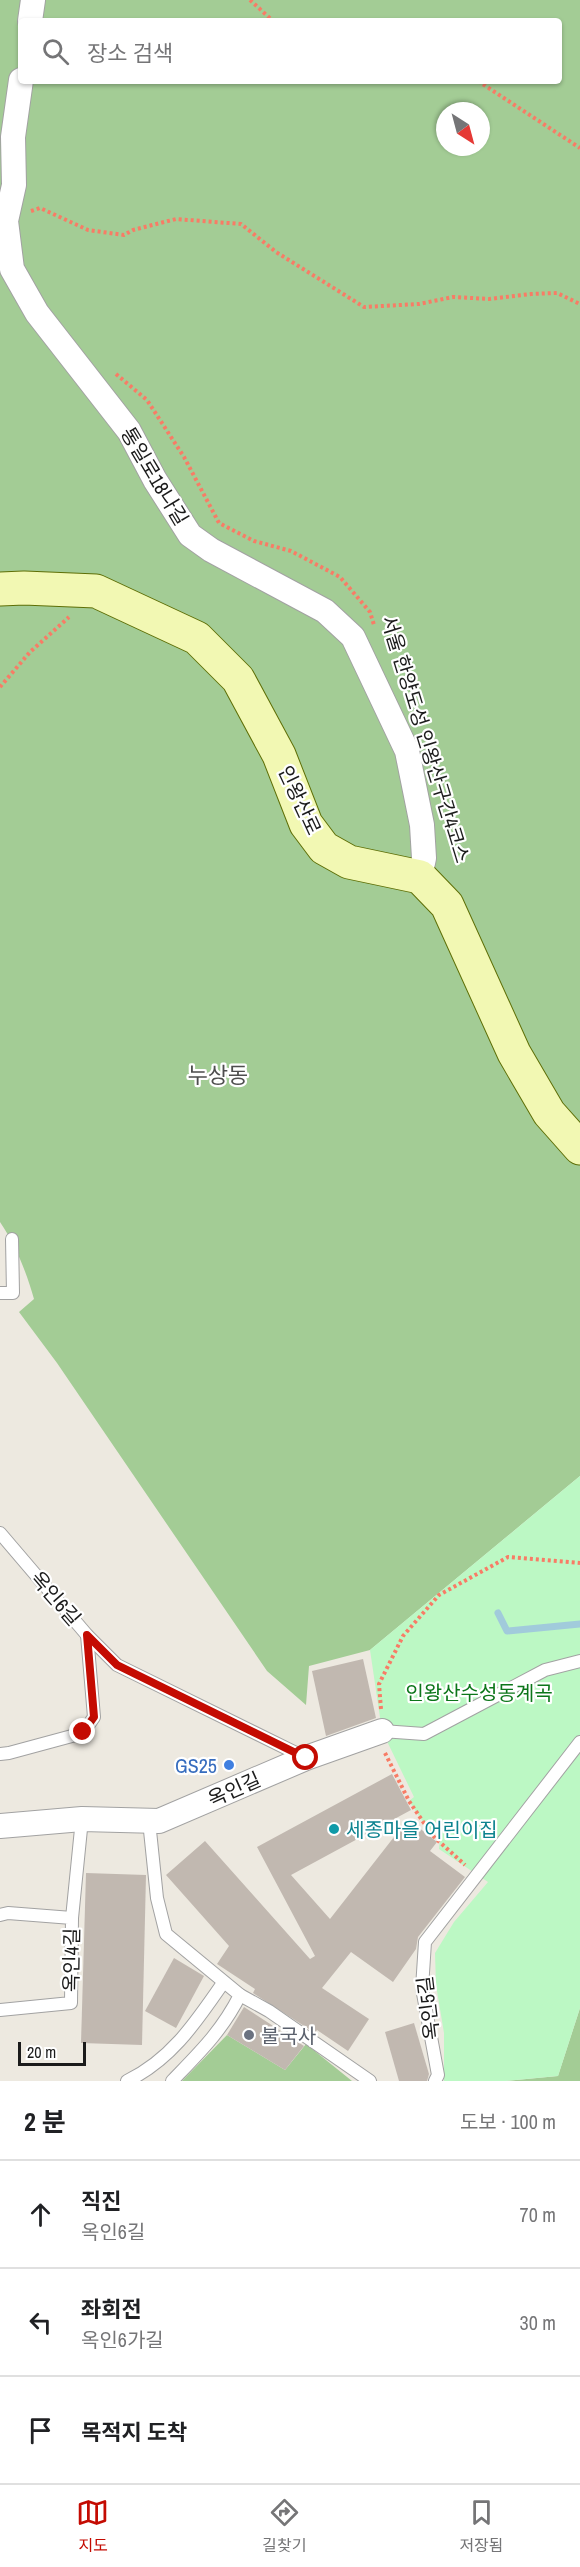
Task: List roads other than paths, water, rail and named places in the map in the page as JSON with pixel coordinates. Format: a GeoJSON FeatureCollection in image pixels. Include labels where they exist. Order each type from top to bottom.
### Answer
{"type":"FeatureCollection","features":[{"type":"Feature","properties":{"kind":"street"},"geometry":{"type":"LineString","coordinates":[[30,18],[33,0]]}},
{"type":"Feature","properties":{"kind":"street","name":"통일로18나길"},"geometry":{"type":"LineString","coordinates":[[20,84],[13,137],[14,185],[18,206],[6,221],[12,269],[37,314],[129,430],[155,480],[190,535],[211,550],[325,611],[353,637],[407,751],[422,825],[424,858],[420,877]]}},
{"type":"Feature","properties":{"kind":"street","name":"인왕산로"},"geometry":{"type":"LineString","coordinates":[[0,589],[96,591],[197,638],[238,679],[279,755],[306,824],[324,848],[349,862],[420,877]]}},
{"type":"Feature","properties":{"kind":"street"},"geometry":{"type":"LineString","coordinates":[[420,877],[447,905],[514,1053],[549,1113],[580,1148]]}},
{"type":"Feature","properties":{"kind":"street","name":"옥인길"},"geometry":{"type":"LineString","coordinates":[[0,1826],[82,1819],[159,1821],[306,1758],[378,1733]]}},
{"type":"Feature","properties":{"kind":"lane"},"geometry":{"type":"LineString","coordinates":[[0,1293],[13,1293],[12,1239]]}},
{"type":"Feature","properties":{"kind":"lane","name":"옥인6길"},"geometry":{"type":"LineString","coordinates":[[0,1533],[87,1635],[117,1665],[306,1758]]}},
{"type":"Feature","properties":{"kind":"lane"},"geometry":{"type":"LineString","coordinates":[[0,1754],[83,1732],[94,1717],[87,1635]]}},
{"type":"Feature","properties":{"kind":"lane"},"geometry":{"type":"LineString","coordinates":[[378,1733],[424,1734],[545,1670],[580,1661]]}},
{"type":"Feature","properties":{"kind":"lane","name":"옥인5길"},"geometry":{"type":"LineString","coordinates":[[435,2081],[438,2075],[422,1988],[425,1942],[580,1742]]}},
{"type":"Feature","properties":{"kind":"lane"},"geometry":{"type":"LineString","coordinates":[[72,1918],[82,1819]]}},
{"type":"Feature","properties":{"kind":"lane"},"geometry":{"type":"LineString","coordinates":[[148,1821],[157,1898],[166,1934],[223,1983],[269,2011],[369,2081]]}},
{"type":"Feature","properties":{"kind":"lane","name":"옥인4길"},"geometry":{"type":"LineString","coordinates":[[0,1915],[8,1913],[72,1918],[70,2003],[0,2010]]}},
{"type":"Feature","properties":{"kind":"lane"},"geometry":{"type":"LineString","coordinates":[[127,2081],[171,2053],[223,1983]]}},
{"type":"Feature","properties":{"kind":"lane"},"geometry":{"type":"LineString","coordinates":[[172,2081],[227,2020],[240,1995]]}},
{"type":"Feature","properties":{"kind":"waterway"},"geometry":{"type":"LineString","coordinates":[[498,1613],[507,1631],[580,1624]]}},
{"type":"Feature","properties":{"kind":"place","name":"GS25"},"geometry":{"type":"Point","coordinates":[229,1765]}},
{"type":"Feature","properties":{"kind":"place","name":"세종마을 어린이집"},"geometry":{"type":"Point","coordinates":[334,1829]}},
{"type":"Feature","properties":{"kind":"place","name":"불국사"},"geometry":{"type":"Point","coordinates":[249,2035]}},
{"type":"Feature","properties":{"kind":"district","name":"누상동"},"geometry":{"type":"Point","coordinates":[218,1075]}},
{"type":"Feature","properties":{"kind":"park label","name":"인왕산수성동계곡"},"geometry":{"type":"Point","coordinates":[479,1692]}}]}
